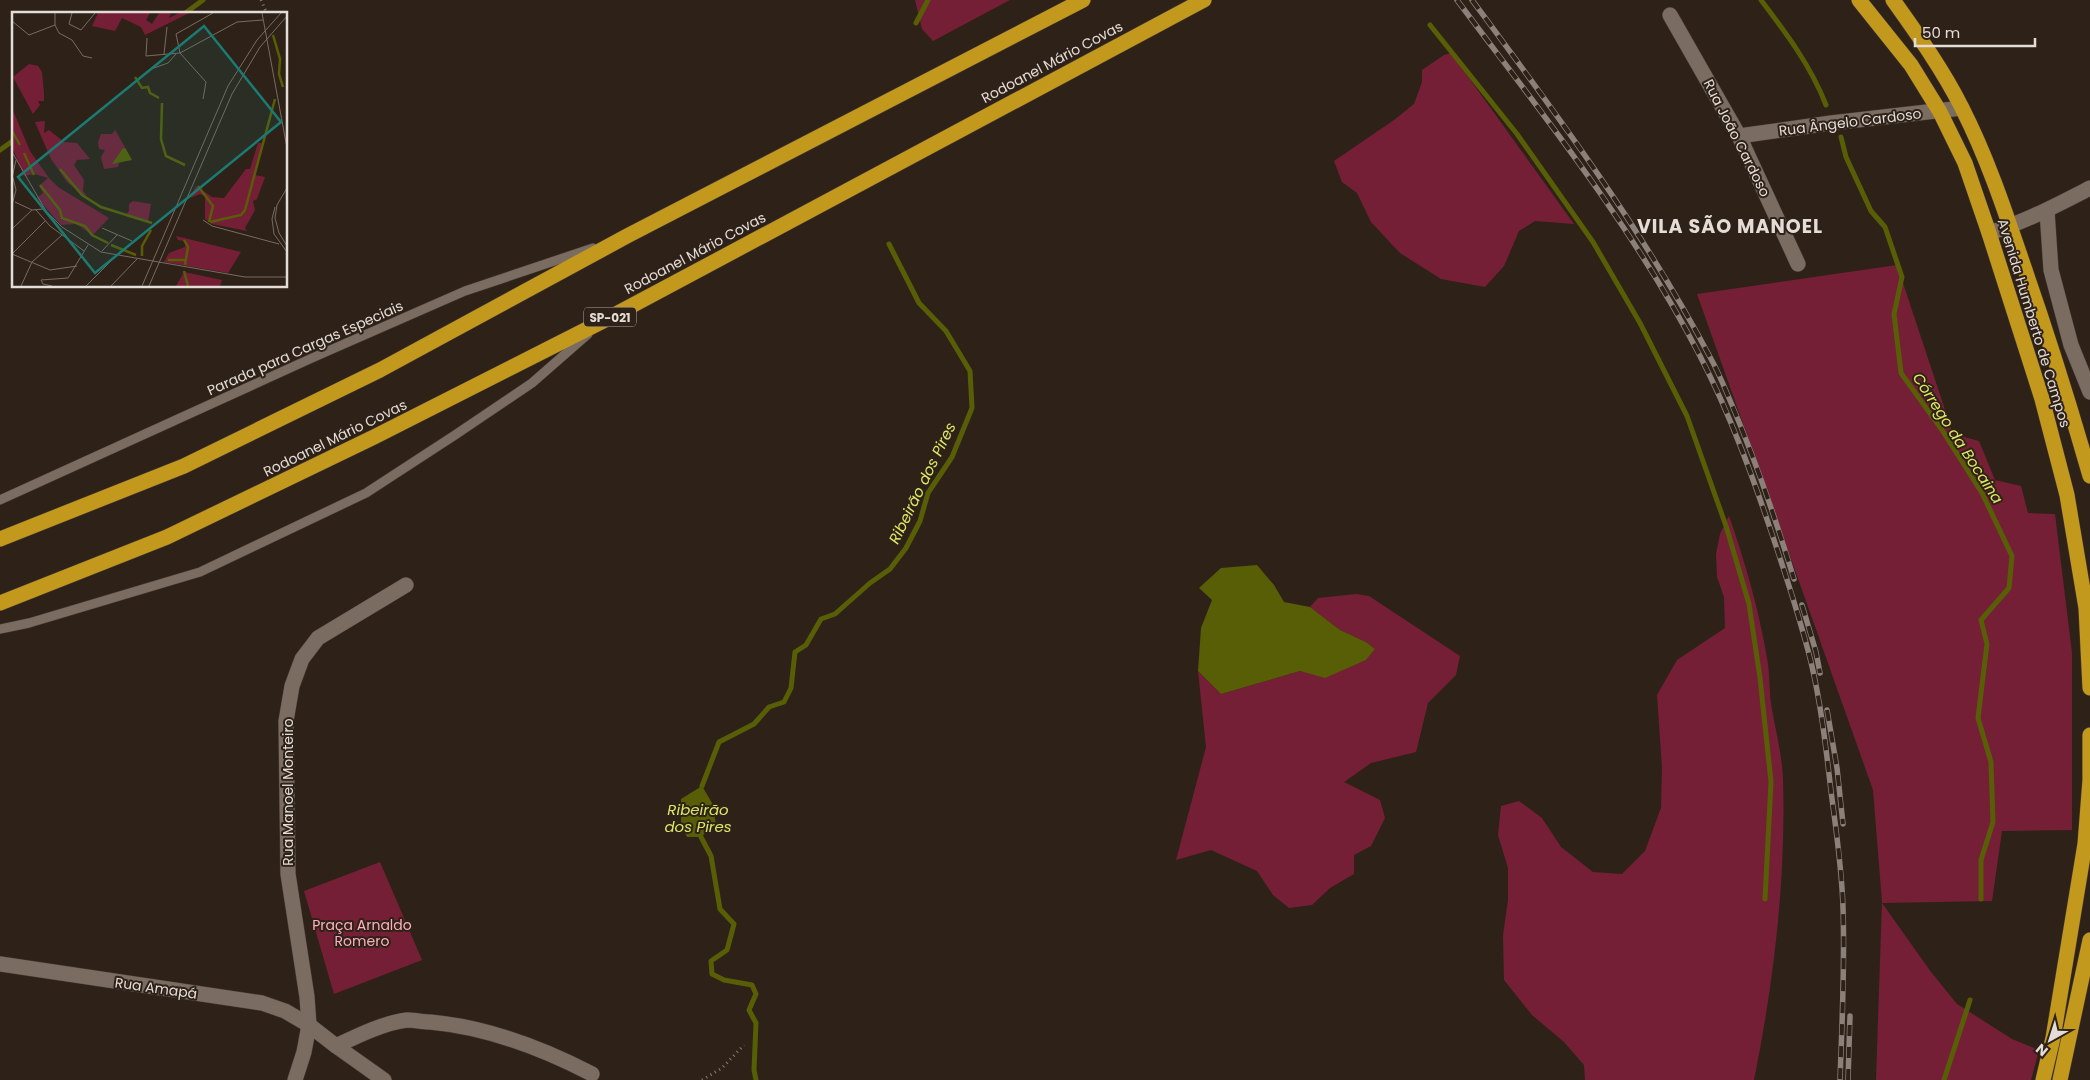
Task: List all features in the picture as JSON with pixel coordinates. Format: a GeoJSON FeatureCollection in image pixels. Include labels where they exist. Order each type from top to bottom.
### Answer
{"type":"FeatureCollection","features":[{"type":"Feature","properties":{"kind":"highway"},"geometry":{"type":"LineString","coordinates":[[0,539],[184,466],[380,370],[628,236],[1083,0]]}},
{"type":"Feature","properties":{"kind":"highway","name":"Rodoanel Mário Covas"},"geometry":{"type":"LineString","coordinates":[[0,602],[167,537],[374,437],[605,320],[1204,0]]}},
{"type":"Feature","properties":{"kind":"highway","name":"Avenida Humberto de Campos"},"geometry":{"type":"LineString","coordinates":[[1859,0],[1911,64],[1940,112],[1965,163],[1989,233],[2042,399],[2067,495],[2086,608],[2090,688]]}},
{"type":"Feature","properties":{"kind":"highway","name":"Avenida Humberto de Campos"},"geometry":{"type":"LineString","coordinates":[[1892,0],[1943,73],[1978,143],[2010,227],[2062,380],[2090,476]]}},
{"type":"Feature","properties":{"kind":"highway"},"geometry":{"type":"LineString","coordinates":[[2043,1080],[2053,1038],[2085,844],[2090,780],[2090,735]]}},
{"type":"Feature","properties":{"kind":"highway"},"geometry":{"type":"LineString","coordinates":[[2060,1080],[2090,940]]}},
{"type":"Feature","properties":{"kind":"street","name":"Rua João Cardoso"},"geometry":{"type":"LineString","coordinates":[[1670,14],[1739,136],[1798,264]]}},
{"type":"Feature","properties":{"kind":"street","name":"Rua Ângelo Cardoso"},"geometry":{"type":"LineString","coordinates":[[1739,136],[1962,108]]}},
{"type":"Feature","properties":{"kind":"street"},"geometry":{"type":"LineString","coordinates":[[1989,233],[2010,227],[2047,211],[2090,188]]}},
{"type":"Feature","properties":{"kind":"street"},"geometry":{"type":"LineString","coordinates":[[2047,211],[2051,270],[2072,345],[2090,392]]}},
{"type":"Feature","properties":{"kind":"street","name":"Rua Manoel Monteiro"},"geometry":{"type":"LineString","coordinates":[[295,1080],[304,1052],[309,1024],[307,997],[288,874],[286,721],[292,686],[302,659],[318,638],[406,585]]}},
{"type":"Feature","properties":{"kind":"street","name":"Rua Amapá"},"geometry":{"type":"LineString","coordinates":[[0,964],[262,1003],[285,1011],[309,1024],[384,1080]]}},
{"type":"Feature","properties":{"kind":"street"},"geometry":{"type":"LineString","coordinates":[[336,1046],[357,1036],[407,1020],[445,1024],[494,1034],[561,1058],[592,1074]]}},
{"type":"Feature","properties":{"kind":"lane","name":"Parada para Cargas Especiais"},"geometry":{"type":"LineString","coordinates":[[0,500],[312,358],[465,292],[628,236]]}},
{"type":"Feature","properties":{"kind":"lane"},"geometry":{"type":"LineString","coordinates":[[0,629],[200,572],[366,493],[532,383],[605,320]]}},
{"type":"Feature","properties":{"kind":"path"},"geometry":{"type":"LineString","coordinates":[[261,0],[266,12]]}},
{"type":"Feature","properties":{"kind":"path"},"geometry":{"type":"LineString","coordinates":[[702,1080],[722,1068],[744,1045]]}},
{"type":"Feature","properties":{"kind":"green space"},"geometry":{"type":"Polygon","coordinates":[[[915,0],[1010,0],[933,41],[922,29],[915,0]]]}},
{"type":"Feature","properties":{"kind":"green space"},"geometry":{"type":"Polygon","coordinates":[[[1451,53],[1574,224],[1535,221],[1519,231],[1504,266],[1485,287],[1441,279],[1400,253],[1371,222],[1357,193],[1342,182],[1334,161],[1414,104],[1422,82],[1422,70],[1444,55],[1451,53]]]}},
{"type":"Feature","properties":{"kind":"green space"},"geometry":{"type":"Polygon","coordinates":[[[1897,265],[1953,434],[1979,441],[1995,480],[2021,486],[2028,513],[2055,514],[2072,653],[2072,830],[2002,831],[1992,901],[1882,903],[1931,972],[1957,1004],[2012,1039],[2039,1050],[2031,1080],[1876,1080],[1882,902],[1873,790],[1697,294],[1897,265]]]}},
{"type":"Feature","properties":{"kind":"green space"},"geometry":{"type":"Polygon","coordinates":[[[1729,516],[1751,586],[1764,640],[1769,669],[1771,704],[1783,779],[1783,855],[1777,930],[1773,968],[1754,1080],[1585,1080],[1584,1065],[1564,1042],[1532,1015],[1504,980],[1503,935],[1508,900],[1508,868],[1498,835],[1501,806],[1519,801],[1542,818],[1561,847],[1593,872],[1622,874],[1645,851],[1661,808],[1662,767],[1657,695],[1677,660],[1725,628],[1724,597],[1717,577],[1716,554],[1720,534],[1729,516]]]}},
{"type":"Feature","properties":{"kind":"green space"},"geometry":{"type":"Polygon","coordinates":[[[1356,594],[1369,596],[1460,656],[1456,675],[1428,703],[1416,752],[1371,763],[1344,782],[1380,800],[1385,818],[1371,846],[1354,855],[1354,874],[1330,888],[1312,905],[1289,908],[1273,895],[1257,871],[1211,850],[1176,860],[1206,747],[1198,671],[1221,694],[1300,671],[1325,677],[1366,660],[1375,649],[1366,642],[1340,630],[1310,607],[1318,598],[1356,594]]]}},
{"type":"Feature","properties":{"kind":"green space","name":"Praça Arnaldo Romero"},"geometry":{"type":"Polygon","coordinates":[[[380,862],[422,960],[334,994],[304,891],[380,862]]]}},
{"type":"Feature","properties":{"kind":"water"},"geometry":{"type":"Polygon","coordinates":[[[1257,565],[1274,585],[1284,602],[1310,607],[1340,630],[1366,642],[1375,649],[1366,660],[1325,678],[1300,671],[1221,694],[1198,671],[1201,628],[1212,600],[1199,588],[1221,568],[1257,565]]]}},
{"type":"Feature","properties":{"kind":"water","name":"Ribeirão dos Pires"},"geometry":{"type":"Polygon","coordinates":[[[702,786],[712,803],[716,824],[701,837],[687,837],[681,823],[681,799],[702,786]]]}},
{"type":"Feature","properties":{"kind":"waterway"},"geometry":{"type":"LineString","coordinates":[[187,12],[203,0]]}},
{"type":"Feature","properties":{"kind":"waterway","name":"Ribeirão dos Pires"},"geometry":{"type":"LineString","coordinates":[[916,23],[928,0]]}},
{"type":"Feature","properties":{"kind":"waterway","name":"Córrego da Bocaina"},"geometry":{"type":"LineString","coordinates":[[1761,0],[1789,37],[1813,77],[1826,105]]}},
{"type":"Feature","properties":{"kind":"waterway"},"geometry":{"type":"LineString","coordinates":[[1430,25],[1517,134],[1593,242],[1640,323],[1687,416],[1726,526],[1749,604],[1760,678],[1771,782],[1765,899]]}},
{"type":"Feature","properties":{"kind":"waterway","name":"Córrego da Bocaina"},"geometry":{"type":"LineString","coordinates":[[1841,137],[1846,157],[1871,211],[1885,227],[1902,277],[1894,314],[1901,373],[1942,430],[1982,493],[2012,556],[2009,588],[1981,620],[1987,644],[1978,718],[1991,762],[1993,822],[1981,860],[1981,899]]}},
{"type":"Feature","properties":{"kind":"waterway"},"geometry":{"type":"LineString","coordinates":[[0,150],[12,141]]}},
{"type":"Feature","properties":{"kind":"waterway","name":"Ribeirão dos Pires"},"geometry":{"type":"LineString","coordinates":[[702,786],[719,742],[754,724],[769,707],[784,702],[791,688],[795,652],[806,645],[821,619],[835,614],[870,583],[890,569],[906,548],[920,521],[928,493],[952,457],[972,408],[970,371],[946,331],[919,303],[889,244]]}},
{"type":"Feature","properties":{"kind":"waterway","name":"Ribeirão dos Pires"},"geometry":{"type":"LineString","coordinates":[[701,837],[711,856],[720,909],[734,924],[727,950],[711,961],[712,974],[724,980],[752,985],[756,994],[749,1010],[756,1023],[754,1070],[756,1080]]}},
{"type":"Feature","properties":{"kind":"waterway","name":"Córrego da Bocaina"},"geometry":{"type":"LineString","coordinates":[[1944,1080],[1970,1000]]}},
{"type":"Feature","properties":{"kind":"railway"},"geometry":{"type":"LineString","coordinates":[[1457,0],[1586,173],[1646,263],[1700,356],[1732,425],[1759,496],[1803,632],[1815,678],[1823,726],[1838,850],[1844,930],[1840,1080]]}},
{"type":"Feature","properties":{"kind":"railway"},"geometry":{"type":"LineString","coordinates":[[1472,0],[1598,174],[1684,310],[1716,369],[1741,426],[1794,579]]}},
{"type":"Feature","properties":{"kind":"railway"},"geometry":{"type":"LineString","coordinates":[[1802,605],[1816,652],[1820,673]]}},
{"type":"Feature","properties":{"kind":"railway"},"geometry":{"type":"LineString","coordinates":[[1827,710],[1837,768],[1843,824]]}},
{"type":"Feature","properties":{"kind":"railway"},"geometry":{"type":"LineString","coordinates":[[1848,1080],[1850,1016]]}},
{"type":"Feature","properties":{"kind":"district","name":"VILA SÃO MANOEL"},"geometry":{"type":"Point","coordinates":[1730,226]}}]}
